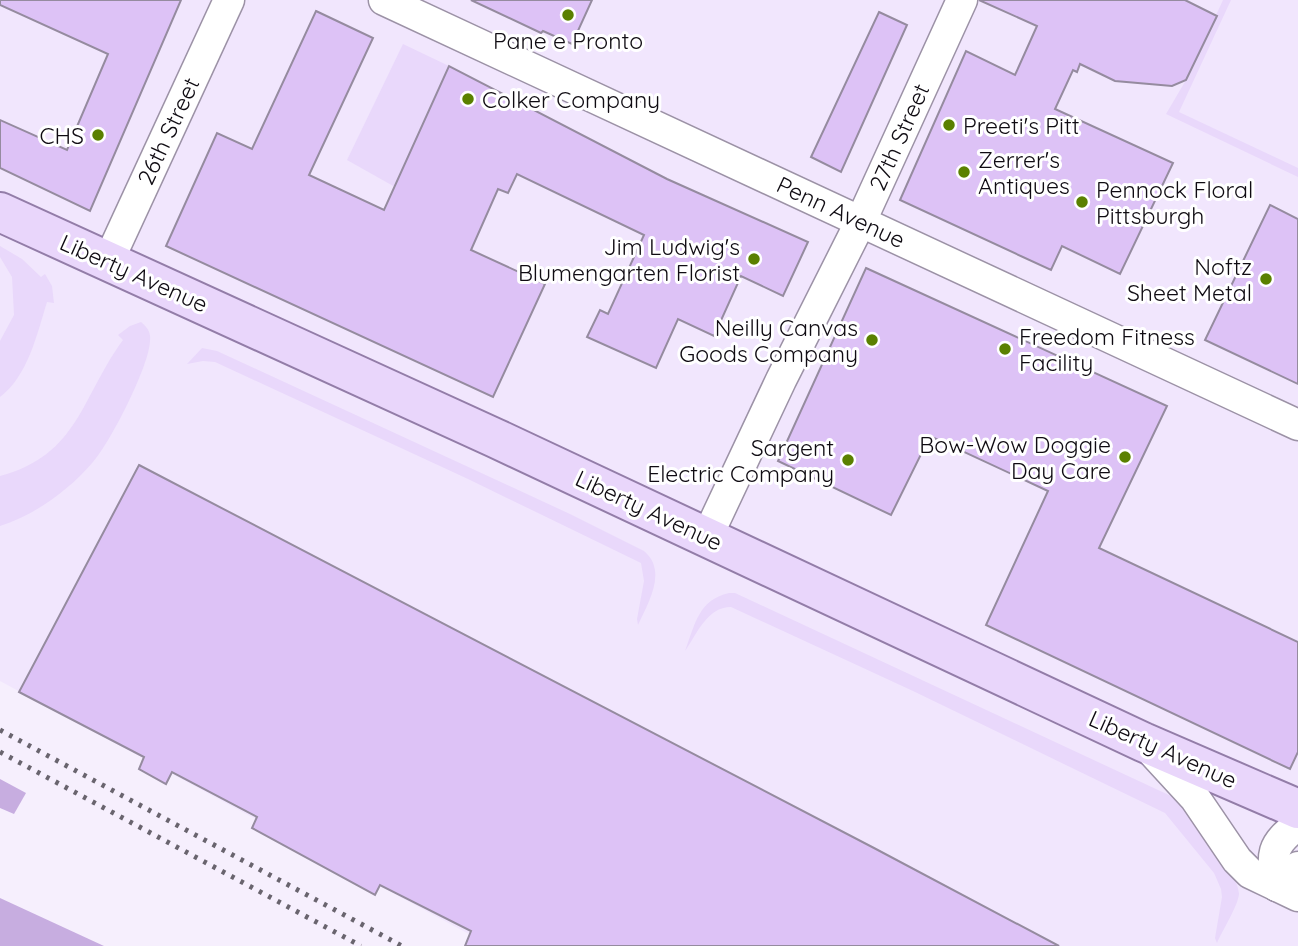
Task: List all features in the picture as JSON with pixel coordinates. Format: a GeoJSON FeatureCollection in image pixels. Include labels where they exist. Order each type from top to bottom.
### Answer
{"type":"FeatureCollection","features":[{"type":"Feature","properties":{"kind":"main road","name":"Liberty Avenue"},"geometry":{"type":"LineString","coordinates":[[0,212],[707,537],[1143,742],[1298,809]]}},
{"type":"Feature","properties":{"kind":"street","name":"26th Street"},"geometry":{"type":"LineString","coordinates":[[108,262],[229,0]]}},
{"type":"Feature","properties":{"kind":"street","name":"Penn Avenue"},"geometry":{"type":"LineString","coordinates":[[384,0],[1298,425]]}},
{"type":"Feature","properties":{"kind":"street","name":"27th Street"},"geometry":{"type":"LineString","coordinates":[[707,537],[781,380],[861,221],[962,0]]}},
{"type":"Feature","properties":{"kind":"street"},"geometry":{"type":"LineString","coordinates":[[1143,742],[1195,799],[1237,860],[1250,873],[1291,883]]}},
{"type":"Feature","properties":{"kind":"street"},"geometry":{"type":"LineString","coordinates":[[1291,883],[1272,859],[1281,837],[1298,825]]}},
{"type":"Feature","properties":{"kind":"shaded area"},"geometry":{"type":"Polygon","coordinates":[[[0,0],[1298,0],[1298,946],[491,946],[0,681],[0,0]]]}},
{"type":"Feature","properties":{"kind":"shaded area"},"geometry":{"type":"Polygon","coordinates":[[[1223,0],[1231,0],[1179,112],[1298,168],[1298,177],[1166,114],[1186,80],[1223,0]]]}},
{"type":"Feature","properties":{"kind":"shaded area"},"geometry":{"type":"Polygon","coordinates":[[[403,44],[449,66],[395,187],[347,160],[403,44]]]}},
{"type":"Feature","properties":{"kind":"shaded area"},"geometry":{"type":"Polygon","coordinates":[[[0,246],[22,259],[41,277],[45,274],[52,286],[54,303],[47,302],[25,366],[10,388],[0,397],[0,341],[14,315],[12,277],[0,257],[0,246]]]}},
{"type":"Feature","properties":{"kind":"shaded area"},"geometry":{"type":"Polygon","coordinates":[[[141,322],[150,337],[148,352],[119,422],[100,452],[84,472],[62,492],[26,515],[0,526],[0,476],[47,454],[63,439],[123,340],[118,335],[141,322]]]}},
{"type":"Feature","properties":{"kind":"shaded area"},"geometry":{"type":"Polygon","coordinates":[[[202,348],[217,351],[570,514],[644,551],[655,568],[655,577],[651,597],[638,625],[644,581],[641,563],[468,479],[215,362],[187,364],[202,348]]]}},
{"type":"Feature","properties":{"kind":"shaded area"},"geometry":{"type":"Polygon","coordinates":[[[735,593],[1171,796],[1211,842],[1237,885],[1238,899],[1217,943],[1215,938],[1221,889],[1214,873],[1165,813],[913,691],[731,607],[715,611],[709,616],[685,651],[695,623],[704,608],[710,601],[735,593]]]}},
{"type":"Feature","properties":{"kind":"shaded area"},"geometry":{"type":"Polygon","coordinates":[[[0,779],[26,793],[14,814],[0,808],[0,779]]]}},
{"type":"Feature","properties":{"kind":"shaded area"},"geometry":{"type":"Polygon","coordinates":[[[0,898],[104,946],[0,946],[0,898]]]}},
{"type":"Feature","properties":{"kind":"building"},"geometry":{"type":"Polygon","coordinates":[[[0,0],[181,0],[90,211],[0,168],[0,120],[67,150],[108,54],[0,5],[0,0]]]}},
{"type":"Feature","properties":{"kind":"building"},"geometry":{"type":"Polygon","coordinates":[[[471,0],[592,0],[572,44],[543,31],[541,33],[471,0]]]}},
{"type":"Feature","properties":{"kind":"building"},"geometry":{"type":"Polygon","coordinates":[[[979,0],[1185,0],[1217,16],[1186,80],[1172,86],[1115,81],[1080,64],[1077,72],[1073,70],[1055,109],[1173,163],[1120,274],[1062,246],[1051,270],[900,200],[966,51],[1015,75],[1037,26],[979,0]]]}},
{"type":"Feature","properties":{"kind":"building"},"geometry":{"type":"Polygon","coordinates":[[[316,11],[373,38],[309,175],[384,210],[449,66],[667,179],[808,242],[783,296],[741,276],[714,336],[678,319],[656,368],[587,337],[600,310],[608,314],[644,235],[517,174],[508,193],[498,189],[471,250],[545,284],[493,397],[166,246],[217,133],[252,149],[316,11]]]}},
{"type":"Feature","properties":{"kind":"building"},"geometry":{"type":"Polygon","coordinates":[[[879,12],[907,25],[841,172],[811,157],[879,12]]]}},
{"type":"Feature","properties":{"kind":"building","name":"Noftz Sheet Metal"},"geometry":{"type":"Polygon","coordinates":[[[1270,205],[1298,219],[1298,384],[1205,340],[1270,205]]]}},
{"type":"Feature","properties":{"kind":"building"},"geometry":{"type":"Polygon","coordinates":[[[866,268],[1167,406],[1099,548],[1298,642],[1298,752],[1290,769],[986,625],[1048,491],[930,436],[891,515],[778,461],[866,268]]]}},
{"type":"Feature","properties":{"kind":"building"},"geometry":{"type":"Polygon","coordinates":[[[139,465],[1059,946],[465,946],[471,931],[380,885],[375,895],[252,828],[257,817],[172,772],[166,784],[139,769],[144,757],[19,692],[139,465]]]}},
{"type":"Feature","properties":{"kind":"railway"},"geometry":{"type":"LineString","coordinates":[[0,730],[402,946]]}},
{"type":"Feature","properties":{"kind":"railway"},"geometry":{"type":"LineString","coordinates":[[0,752],[361,946]]}},
{"type":"Feature","properties":{"kind":"place","name":"Pane e Pronto"},"geometry":{"type":"Point","coordinates":[568,15]}},
{"type":"Feature","properties":{"kind":"place","name":"Colker Company"},"geometry":{"type":"Point","coordinates":[468,99]}},
{"type":"Feature","properties":{"kind":"place","name":"Preeti's Pitt"},"geometry":{"type":"Point","coordinates":[949,125]}},
{"type":"Feature","properties":{"kind":"place","name":"CHS"},"geometry":{"type":"Point","coordinates":[98,135]}},
{"type":"Feature","properties":{"kind":"place","name":"Zerrer's Antiques"},"geometry":{"type":"Point","coordinates":[964,172]}},
{"type":"Feature","properties":{"kind":"place","name":"Pennock Floral Pittsburgh"},"geometry":{"type":"Point","coordinates":[1082,202]}},
{"type":"Feature","properties":{"kind":"place","name":"Jim Ludwig's Blumengarten Florist"},"geometry":{"type":"Point","coordinates":[754,259]}},
{"type":"Feature","properties":{"kind":"place","name":"Noftz Sheet Metal"},"geometry":{"type":"Point","coordinates":[1266,279]}},
{"type":"Feature","properties":{"kind":"place","name":"Neilly Canvas Goods Company"},"geometry":{"type":"Point","coordinates":[872,340]}},
{"type":"Feature","properties":{"kind":"place","name":"Freedom Fitness Facility"},"geometry":{"type":"Point","coordinates":[1005,349]}},
{"type":"Feature","properties":{"kind":"place","name":"Bow-Wow Doggie Day Care"},"geometry":{"type":"Point","coordinates":[1125,457]}},
{"type":"Feature","properties":{"kind":"place","name":"Sargent Electric Company"},"geometry":{"type":"Point","coordinates":[848,460]}}]}
